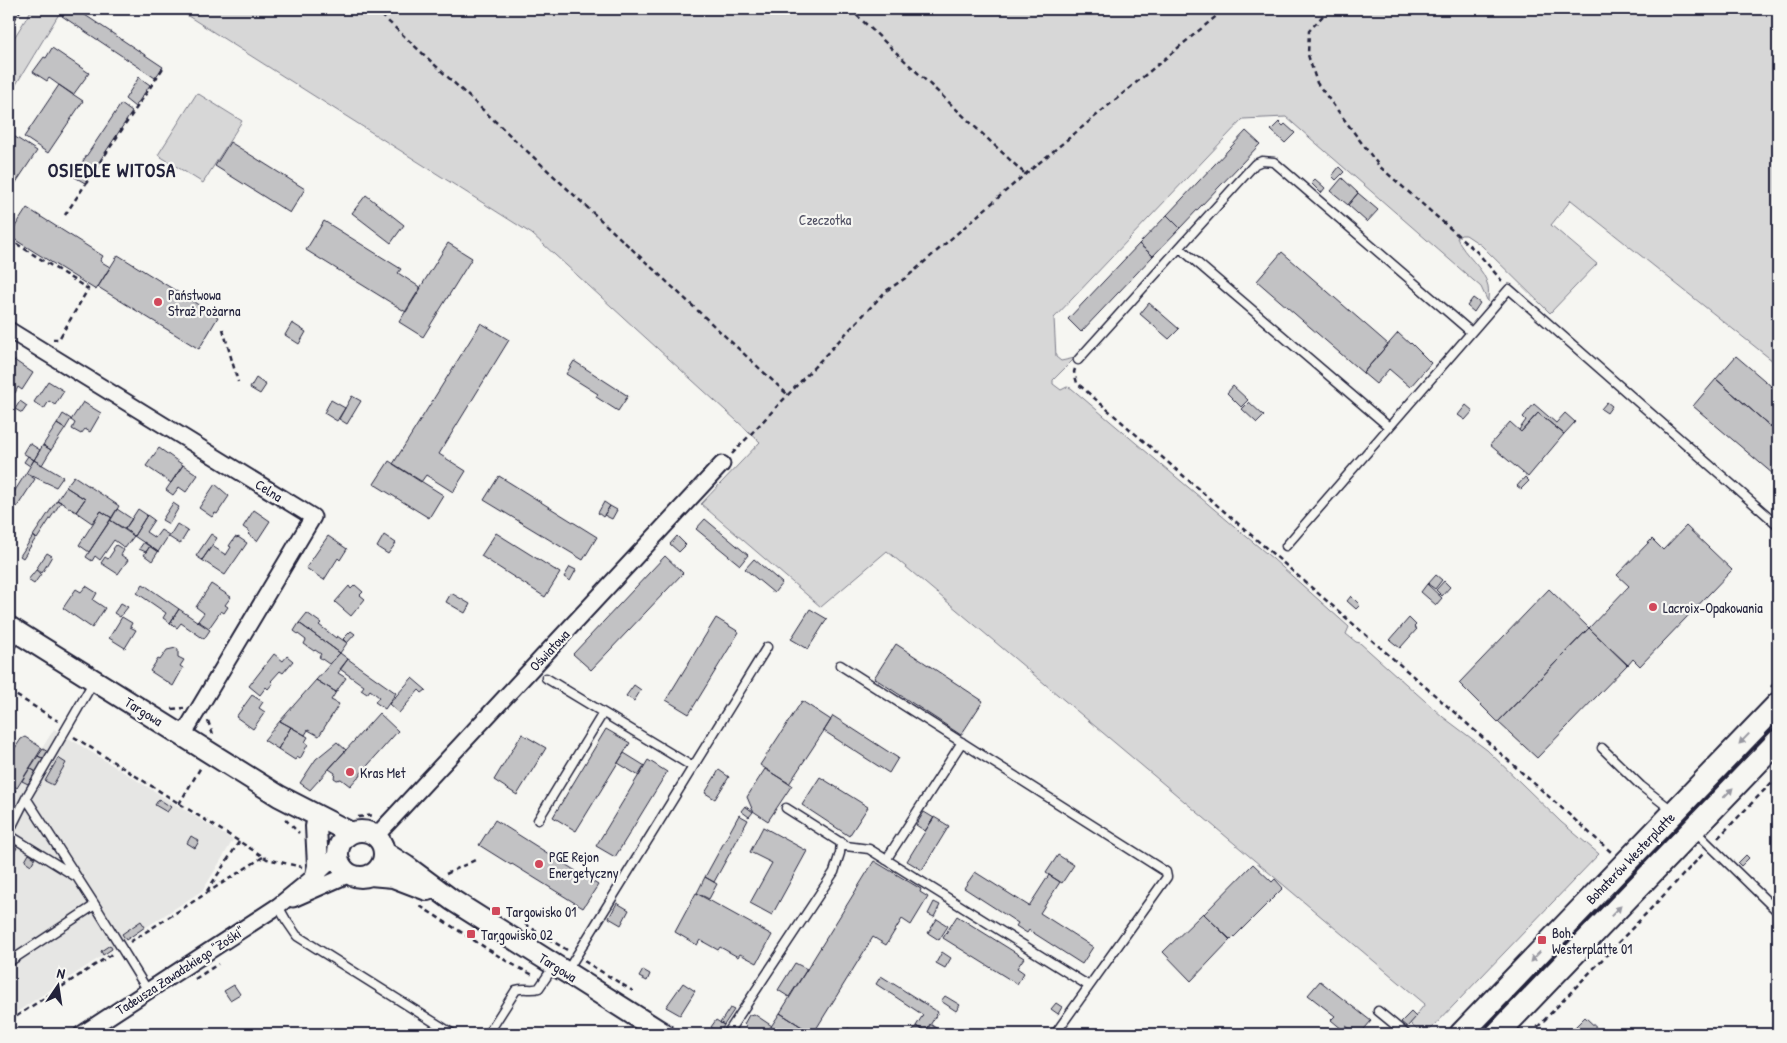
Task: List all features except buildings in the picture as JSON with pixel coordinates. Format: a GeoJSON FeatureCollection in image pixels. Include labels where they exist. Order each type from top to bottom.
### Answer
{"type":"FeatureCollection","features":[{"type":"Feature","properties":{"kind":"main road","name":"Bohaterów Westerplatte"},"geometry":{"type":"LineString","coordinates":[[1461,1034],[1778,704]]}},
{"type":"Feature","properties":{"kind":"main road","name":"Bohaterów Westerplatte"},"geometry":{"type":"LineString","coordinates":[[1497,1034],[1778,741]]}},
{"type":"Feature","properties":{"kind":"street","name":"Celna"},"geometry":{"type":"LineString","coordinates":[[9,330],[313,517],[183,735]]}},
{"type":"Feature","properties":{"kind":"street","name":"Oświatowa"},"geometry":{"type":"LineString","coordinates":[[380,844],[722,464]]}},
{"type":"Feature","properties":{"kind":"street","name":"Targowa"},"geometry":{"type":"LineString","coordinates":[[12,636],[94,680],[279,796],[329,838],[338,852]]}},
{"type":"Feature","properties":{"kind":"street","name":"Targowa"},"geometry":{"type":"LineString","coordinates":[[279,796],[351,825]]}},
{"type":"Feature","properties":{"kind":"street"},"geometry":{"type":"LineString","coordinates":[[351,825],[364,831],[380,844],[382,863],[370,875],[360,877],[350,874],[341,866],[338,852],[351,825]]}},
{"type":"Feature","properties":{"kind":"street"},"geometry":{"type":"LineString","coordinates":[[316,826],[318,866],[316,876]]}},
{"type":"Feature","properties":{"kind":"street","name":"Targowa"},"geometry":{"type":"LineString","coordinates":[[380,844],[452,900],[664,1034]]}},
{"type":"Feature","properties":{"kind":"street","name":"Tadeusza Zawadzkiego \"Zośki\""},"geometry":{"type":"LineString","coordinates":[[82,1034],[278,906],[316,876],[338,852]]}},
{"type":"Feature","properties":{"kind":"street","name":"Tadeusza Zawadzkiego \"Zośki\""},"geometry":{"type":"LineString","coordinates":[[278,906],[350,874]]}},
{"type":"Feature","properties":{"kind":"street","name":"Targowa"},"geometry":{"type":"LineString","coordinates":[[370,875],[400,879],[452,900]]}},
{"type":"Feature","properties":{"kind":"lane"},"geometry":{"type":"LineString","coordinates":[[1078,360],[1255,164],[1262,161],[1274,162],[1471,332]]}},
{"type":"Feature","properties":{"kind":"lane"},"geometry":{"type":"LineString","coordinates":[[1180,248],[1390,427]]}},
{"type":"Feature","properties":{"kind":"lane"},"geometry":{"type":"LineString","coordinates":[[1286,546],[1509,289],[1778,525]]}},
{"type":"Feature","properties":{"kind":"lane"},"geometry":{"type":"LineString","coordinates":[[488,1034],[516,990],[521,988],[536,990],[560,969],[693,767],[767,647]]}},
{"type":"Feature","properties":{"kind":"lane"},"geometry":{"type":"LineString","coordinates":[[840,666],[1166,872],[1167,877],[1055,1034]]}},
{"type":"Feature","properties":{"kind":"lane"},"geometry":{"type":"LineString","coordinates":[[546,678],[693,767]]}},
{"type":"Feature","properties":{"kind":"lane"},"geometry":{"type":"LineString","coordinates":[[77,877],[9,833],[26,798],[94,680]]}},
{"type":"Feature","properties":{"kind":"lane"},"geometry":{"type":"LineString","coordinates":[[538,820],[603,713]]}},
{"type":"Feature","properties":{"kind":"lane"},"geometry":{"type":"LineString","coordinates":[[886,860],[962,742]]}},
{"type":"Feature","properties":{"kind":"lane"},"geometry":{"type":"LineString","coordinates":[[1602,748],[1641,786],[1674,813]]}},
{"type":"Feature","properties":{"kind":"lane"},"geometry":{"type":"LineString","coordinates":[[26,798],[148,991]]}},
{"type":"Feature","properties":{"kind":"lane"},"geometry":{"type":"LineString","coordinates":[[786,808],[846,846],[870,849],[1089,986]]}},
{"type":"Feature","properties":{"kind":"lane"},"geometry":{"type":"LineString","coordinates":[[1693,830],[1778,912]]}},
{"type":"Feature","properties":{"kind":"lane"},"geometry":{"type":"LineString","coordinates":[[727,1034],[834,872],[840,853],[841,842]]}},
{"type":"Feature","properties":{"kind":"lane"},"geometry":{"type":"LineString","coordinates":[[9,962],[95,905]]}},
{"type":"Feature","properties":{"kind":"lane"},"geometry":{"type":"LineString","coordinates":[[278,906],[297,936],[453,1034]]}},
{"type":"Feature","properties":{"kind":"lane"},"geometry":{"type":"LineString","coordinates":[[1378,1012],[1406,1034]]}},
{"type":"Feature","properties":{"kind":"path"},"geometry":{"type":"LineString","coordinates":[[9,28],[21,9]]}},
{"type":"Feature","properties":{"kind":"path"},"geometry":{"type":"LineString","coordinates":[[375,9],[788,395]]}},
{"type":"Feature","properties":{"kind":"path"},"geometry":{"type":"LineString","coordinates":[[850,9],[1025,174]]}},
{"type":"Feature","properties":{"kind":"path"},"geometry":{"type":"LineString","coordinates":[[722,464],[886,291],[907,277],[1025,174],[1224,9]]}},
{"type":"Feature","properties":{"kind":"path"},"geometry":{"type":"LineString","coordinates":[[1329,9],[1309,30],[1308,55],[1317,82],[1379,166],[1477,252],[1509,289]]}},
{"type":"Feature","properties":{"kind":"path"},"geometry":{"type":"LineString","coordinates":[[65,215],[164,68]]}},
{"type":"Feature","properties":{"kind":"path"},"geometry":{"type":"LineString","coordinates":[[9,239],[88,289],[58,339],[50,340]]}},
{"type":"Feature","properties":{"kind":"path"},"geometry":{"type":"LineString","coordinates":[[223,329],[238,382]]}},
{"type":"Feature","properties":{"kind":"path"},"geometry":{"type":"LineString","coordinates":[[1078,360],[1074,372],[1078,383],[1445,704],[1624,865]]}},
{"type":"Feature","properties":{"kind":"path"},"geometry":{"type":"LineString","coordinates":[[9,691],[67,726],[75,739],[263,857],[310,868],[316,876]]}},
{"type":"Feature","properties":{"kind":"path"},"geometry":{"type":"LineString","coordinates":[[169,708],[178,709],[188,705]]}},
{"type":"Feature","properties":{"kind":"path"},"geometry":{"type":"LineString","coordinates":[[179,804],[219,739],[213,735],[206,717]]}},
{"type":"Feature","properties":{"kind":"path"},"geometry":{"type":"LineString","coordinates":[[1531,1034],[1778,776]]}},
{"type":"Feature","properties":{"kind":"path"},"geometry":{"type":"LineString","coordinates":[[351,825],[375,815]]}},
{"type":"Feature","properties":{"kind":"path"},"geometry":{"type":"LineString","coordinates":[[206,892],[239,842]]}},
{"type":"Feature","properties":{"kind":"path"},"geometry":{"type":"LineString","coordinates":[[9,1021],[206,892],[263,857]]}},
{"type":"Feature","properties":{"kind":"path"},"geometry":{"type":"LineString","coordinates":[[440,872],[445,875],[475,860]]}},
{"type":"Feature","properties":{"kind":"path"},"geometry":{"type":"LineString","coordinates":[[419,906],[508,962],[560,969],[633,991]]}},
{"type":"Feature","properties":{"kind":"path"},"geometry":{"type":"LineString","coordinates":[[519,920],[560,969]]}},
{"type":"Feature","properties":{"kind":"path"},"geometry":{"type":"LineString","coordinates":[[190,981],[221,962]]}},
{"type":"Feature","properties":{"kind":"shaded area"},"geometry":{"type":"Polygon","coordinates":[[[54,729],[233,840],[203,890],[9,1017],[9,802],[54,729]]]}},
{"type":"Feature","properties":{"kind":"green space"},"geometry":{"type":"Polygon","coordinates":[[[32,9],[62,9],[9,96],[9,46],[32,9]]]}},
{"type":"Feature","properties":{"kind":"green space","name":"Czeczotka"},"geometry":{"type":"Polygon","coordinates":[[[177,9],[1778,9],[1778,365],[1571,200],[1551,225],[1597,264],[1550,313],[1481,245],[1466,235],[1461,235],[1457,238],[1486,279],[1488,302],[1481,287],[1286,117],[1243,119],[1054,318],[1056,357],[1061,361],[1075,358],[1053,380],[1053,384],[1061,390],[1067,387],[1071,388],[1273,559],[1349,627],[1346,634],[1360,643],[1443,717],[1487,750],[1561,822],[1599,854],[1433,1027],[1425,1034],[1417,1030],[1410,1023],[1425,1004],[887,551],[821,607],[701,504],[760,442],[532,234],[177,9]]]}},
{"type":"Feature","properties":{"kind":"green space"},"geometry":{"type":"Polygon","coordinates":[[[197,93],[242,121],[203,183],[158,155],[197,93]]]}},
{"type":"Feature","properties":{"kind":"place","name":"Państwowa Straż Pożarna"},"geometry":{"type":"Point","coordinates":[158,302]}},
{"type":"Feature","properties":{"kind":"place","name":"Lacroix-Opakowania"},"geometry":{"type":"Point","coordinates":[1653,607]}},
{"type":"Feature","properties":{"kind":"place","name":"Kras Met"},"geometry":{"type":"Point","coordinates":[350,772]}},
{"type":"Feature","properties":{"kind":"place","name":"PGE Rejon Energetyczny"},"geometry":{"type":"Point","coordinates":[539,864]}},
{"type":"Feature","properties":{"kind":"place","name":"Targowisko 01"},"geometry":{"type":"Point","coordinates":[496,911]}},
{"type":"Feature","properties":{"kind":"place","name":"Targowisko 02"},"geometry":{"type":"Point","coordinates":[471,934]}},
{"type":"Feature","properties":{"kind":"place","name":"Boh. Westerplatte 01"},"geometry":{"type":"Point","coordinates":[1542,940]}},
{"type":"Feature","properties":{"kind":"district","name":"OSIEDLE WITOSA"},"geometry":{"type":"Point","coordinates":[112,170]}}]}
